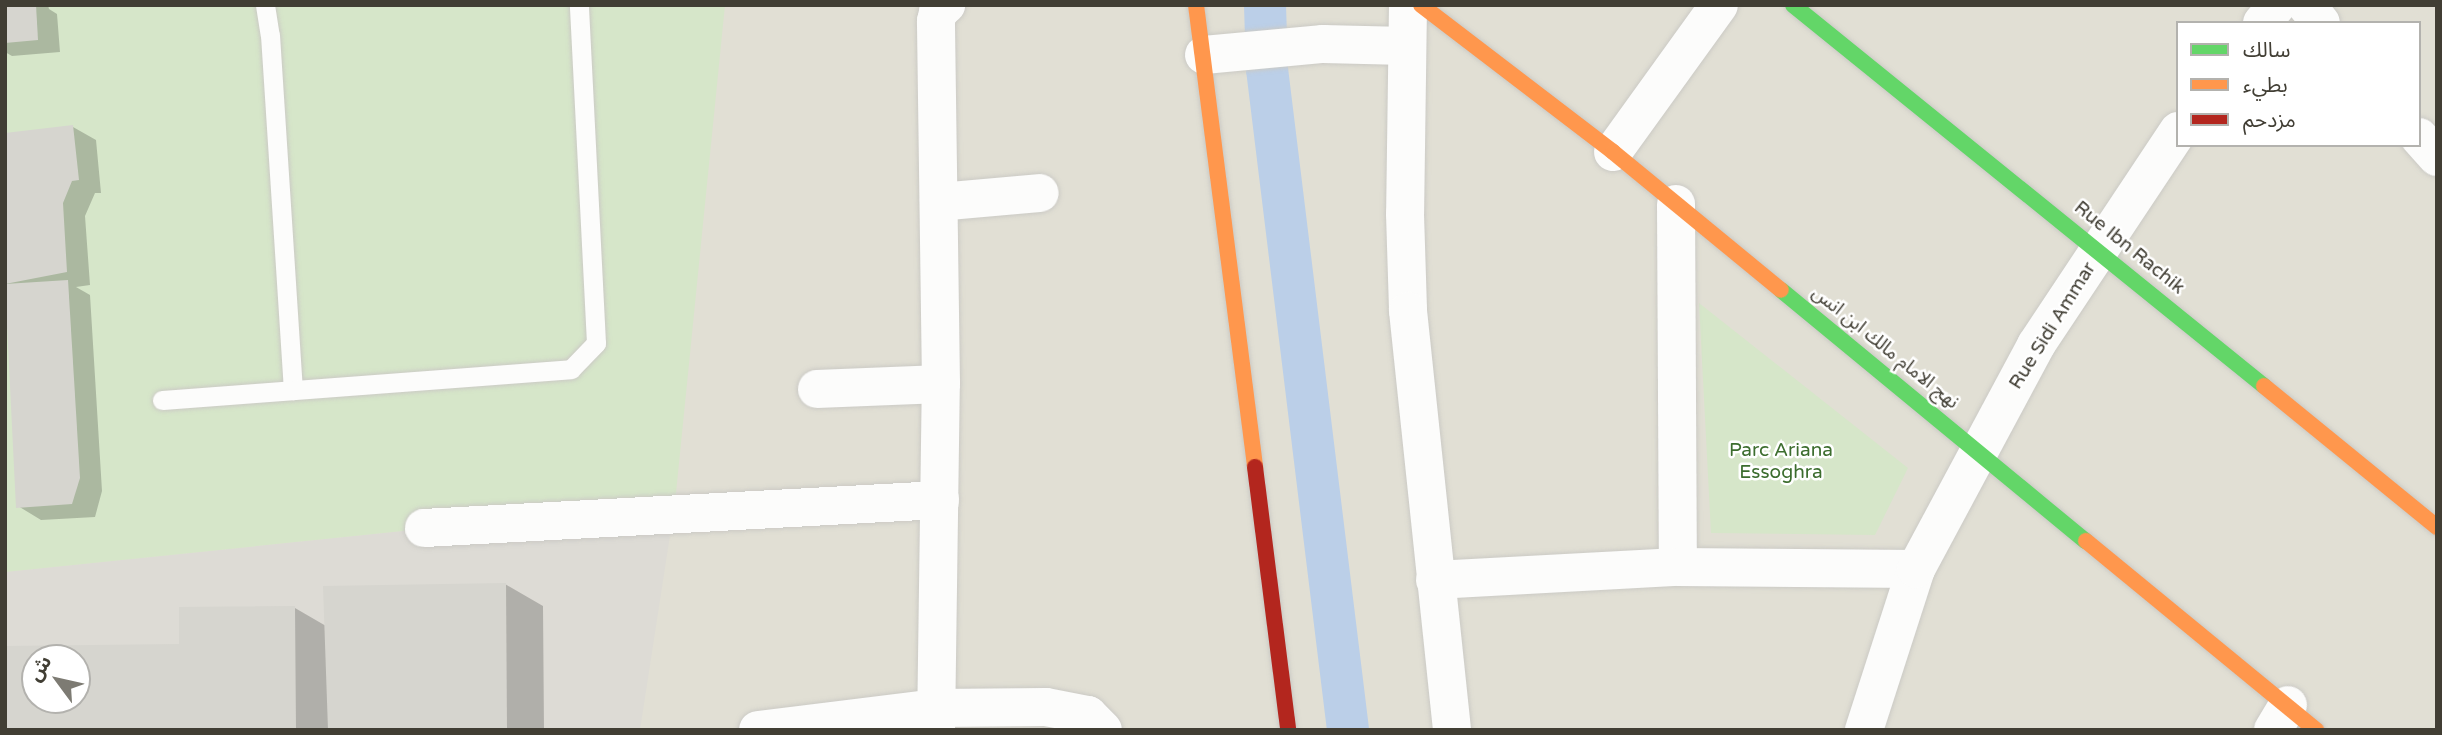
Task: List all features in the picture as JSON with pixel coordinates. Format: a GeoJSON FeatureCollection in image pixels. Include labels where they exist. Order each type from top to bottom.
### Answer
{"type":"FeatureCollection","features":[{"type":"Feature","properties":{"kind":"street"},"geometry":{"type":"LineString","coordinates":[[936,719],[941,384],[936,21],[938,12],[946,5]]}},
{"type":"Feature","properties":{"kind":"street"},"geometry":{"type":"LineString","coordinates":[[1196,5],[1217,54],[1288,730]]}},
{"type":"Feature","properties":{"kind":"street"},"geometry":{"type":"LineString","coordinates":[[1408,5],[1405,214],[1408,311],[1452,730]]}},
{"type":"Feature","properties":{"kind":"street","name":"نهج الامام مالك ابن انس"},"geometry":{"type":"LineString","coordinates":[[1421,5],[1613,152],[1979,452],[2281,717],[2316,730]]}},
{"type":"Feature","properties":{"kind":"street"},"geometry":{"type":"LineString","coordinates":[[1613,152],[1719,5]]}},
{"type":"Feature","properties":{"kind":"street","name":"Rue Ibn Rachik"},"geometry":{"type":"LineString","coordinates":[[1793,5],[2100,251],[2437,527]]}},
{"type":"Feature","properties":{"kind":"street"},"geometry":{"type":"LineString","coordinates":[[2264,21],[2277,5]]}},
{"type":"Feature","properties":{"kind":"street"},"geometry":{"type":"LineString","coordinates":[[2306,5],[2319,21]]}},
{"type":"Feature","properties":{"kind":"street"},"geometry":{"type":"LineString","coordinates":[[1217,54],[1323,44],[1406,46]]}},
{"type":"Feature","properties":{"kind":"street","name":"Rue Sidi Ammar"},"geometry":{"type":"LineString","coordinates":[[1864,730],[1916,569],[2036,345],[2176,134]]}},
{"type":"Feature","properties":{"kind":"street"},"geometry":{"type":"LineString","coordinates":[[2421,139],[2437,157]]}},
{"type":"Feature","properties":{"kind":"street"},"geometry":{"type":"LineString","coordinates":[[939,202],[1040,193]]}},
{"type":"Feature","properties":{"kind":"street"},"geometry":{"type":"LineString","coordinates":[[1676,204],[1678,567]]}},
{"type":"Feature","properties":{"kind":"street"},"geometry":{"type":"LineString","coordinates":[[817,389],[941,384]]}},
{"type":"Feature","properties":{"kind":"street"},"geometry":{"type":"LineString","coordinates":[[424,528],[940,500]]}},
{"type":"Feature","properties":{"kind":"street"},"geometry":{"type":"LineString","coordinates":[[1436,580],[1678,567],[1916,569]]}},
{"type":"Feature","properties":{"kind":"street"},"geometry":{"type":"LineString","coordinates":[[758,730],[936,719],[1046,707],[1088,715],[1103,730]]}},
{"type":"Feature","properties":{"kind":"lane"},"geometry":{"type":"LineString","coordinates":[[265,5],[270,35],[293,390]]}},
{"type":"Feature","properties":{"kind":"lane"},"geometry":{"type":"LineString","coordinates":[[162,400],[571,369],[596,343],[579,5]]}},
{"type":"Feature","properties":{"kind":"shaded area"},"geometry":{"type":"Polygon","coordinates":[[[5,5],[2437,5],[2437,730],[5,730],[5,5]]]}},
{"type":"Feature","properties":{"kind":"shaded area"},"geometry":{"type":"Polygon","coordinates":[[[675,503],[640,730],[5,730],[5,572],[675,503]]]}},
{"type":"Feature","properties":{"kind":"green space"},"geometry":{"type":"Polygon","coordinates":[[[5,5],[725,5],[675,503],[5,572],[5,5]]]}},
{"type":"Feature","properties":{"kind":"green space","name":"Parc Ariana Essoghra"},"geometry":{"type":"Polygon","coordinates":[[[1699,303],[1908,468],[1875,535],[1711,533],[1699,303]]]}},
{"type":"Feature","properties":{"kind":"building"},"geometry":{"type":"Polygon","coordinates":[[[5,5],[36,5],[38,40],[5,43],[5,5]]]}},
{"type":"Feature","properties":{"kind":"building"},"geometry":{"type":"Polygon","coordinates":[[[73,125],[79,180],[72,181],[63,203],[67,272],[5,284],[5,133],[73,125]]]}},
{"type":"Feature","properties":{"kind":"building"},"geometry":{"type":"Polygon","coordinates":[[[68,280],[80,478],[72,504],[16,508],[5,284],[68,280]]]}},
{"type":"Feature","properties":{"kind":"building"},"geometry":{"type":"Polygon","coordinates":[[[506,583],[507,730],[328,730],[323,586],[506,583]]]}},
{"type":"Feature","properties":{"kind":"building"},"geometry":{"type":"Polygon","coordinates":[[[295,606],[296,730],[5,730],[5,646],[21,646],[21,714],[91,714],[91,645],[179,644],[179,607],[295,606]]]}},
{"type":"Feature","properties":{"kind":"waterway"},"geometry":{"type":"LineString","coordinates":[[1265,5],[1267,69],[1348,730]]}},
{"type":"Feature","properties":{"kind":"traffic: fast"},"geometry":{"type":"LineString","coordinates":[[1793,5],[2264,386]]}},
{"type":"Feature","properties":{"kind":"traffic: fast"},"geometry":{"type":"LineString","coordinates":[[1781,290],[2086,541]]}},
{"type":"Feature","properties":{"kind":"traffic: slow"},"geometry":{"type":"LineString","coordinates":[[1196,5],[1255,467]]}},
{"type":"Feature","properties":{"kind":"traffic: slow"},"geometry":{"type":"LineString","coordinates":[[1421,5],[1613,152],[1781,290]]}},
{"type":"Feature","properties":{"kind":"traffic: slow"},"geometry":{"type":"LineString","coordinates":[[2264,386],[2437,527]]}},
{"type":"Feature","properties":{"kind":"traffic: slow"},"geometry":{"type":"LineString","coordinates":[[2086,541],[2316,730]]}},
{"type":"Feature","properties":{"kind":"traffic: jam"},"geometry":{"type":"LineString","coordinates":[[1255,467],[1288,730]]}}]}
